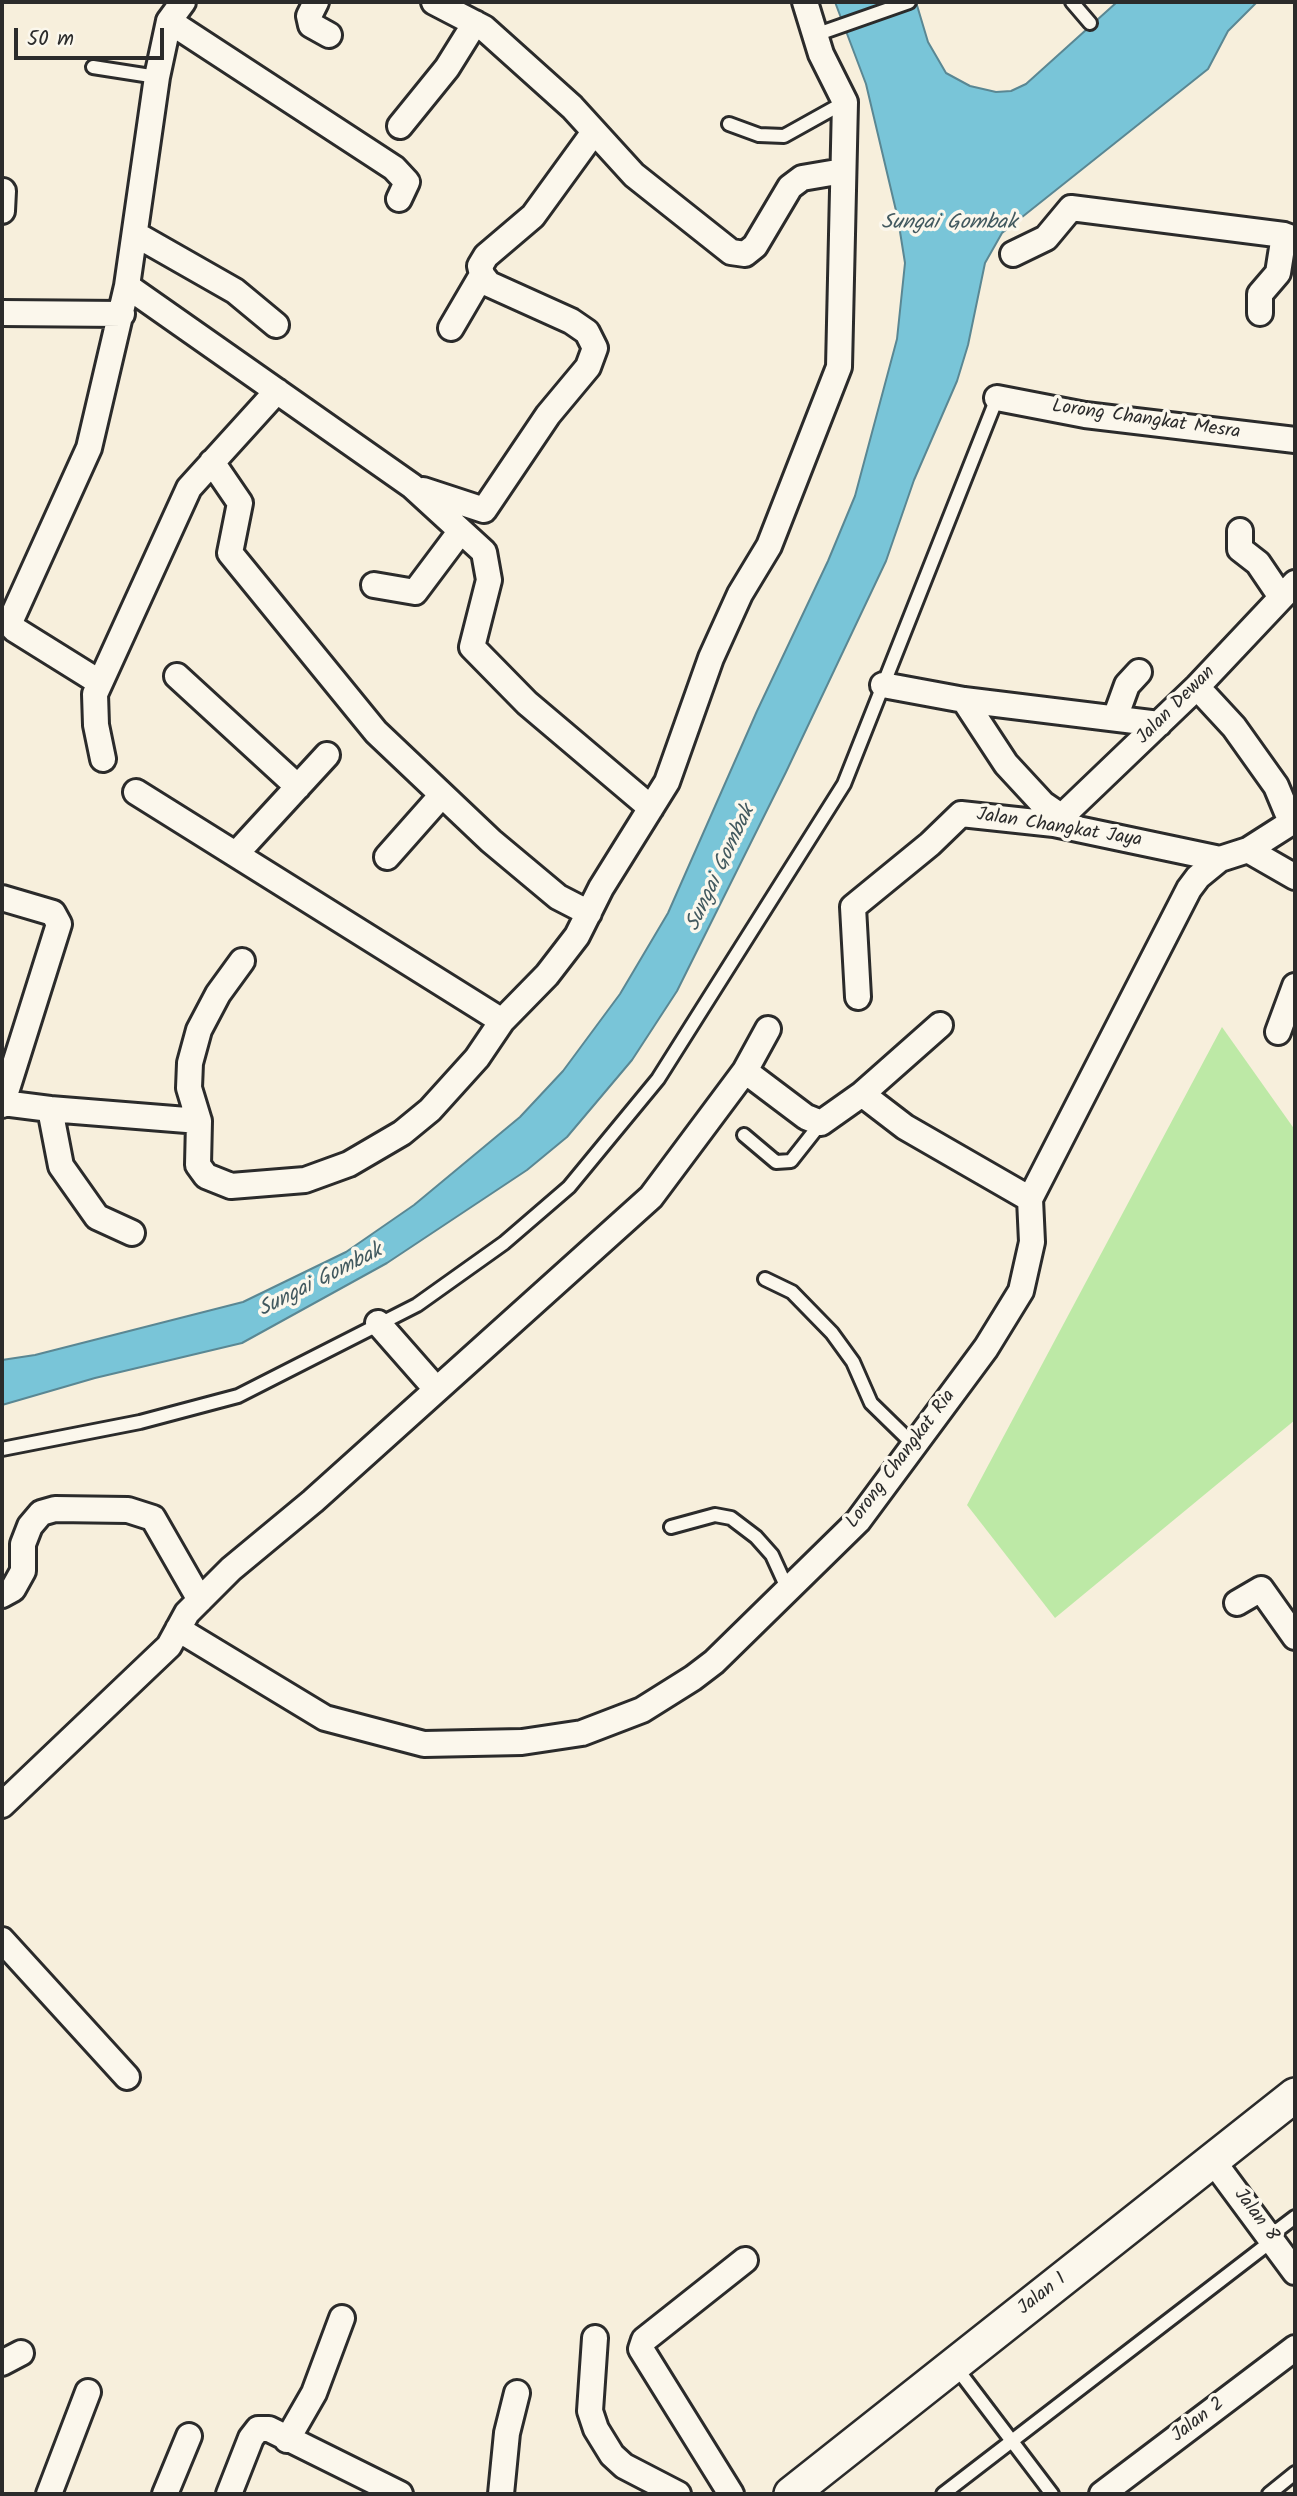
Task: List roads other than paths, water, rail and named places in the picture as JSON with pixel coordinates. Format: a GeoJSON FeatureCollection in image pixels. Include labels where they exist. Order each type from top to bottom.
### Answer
{"type":"FeatureCollection","features":[{"type":"Feature","properties":{"kind":"street"},"geometry":{"type":"LineString","coordinates":[[316,2],[309,16],[311,25],[329,35]]}},
{"type":"Feature","properties":{"kind":"street"},"geometry":{"type":"LineString","coordinates":[[434,2],[475,23],[572,107],[634,175],[731,252],[745,254],[755,246],[790,187],[802,178],[843,171]]}},
{"type":"Feature","properties":{"kind":"street"},"geometry":{"type":"LineString","coordinates":[[242,961],[218,995],[199,1030],[190,1063],[190,1088],[199,1121],[198,1165],[206,1177],[231,1186],[305,1180],[349,1164],[402,1133],[430,1110],[477,1058],[502,1021],[547,975],[577,936],[667,782],[729,618],[769,545],[839,367],[845,102],[821,54],[825,31],[805,2]]}},
{"type":"Feature","properties":{"kind":"street"},"geometry":{"type":"LineString","coordinates":[[99,682],[14,629],[12,620],[89,449],[122,314],[157,77],[176,11],[394,168],[407,182],[399,199]]}},
{"type":"Feature","properties":{"kind":"street"},"geometry":{"type":"LineString","coordinates":[[400,126],[455,58],[475,23]]}},
{"type":"Feature","properties":{"kind":"street"},"geometry":{"type":"LineString","coordinates":[[412,486],[484,510],[548,415],[588,367],[596,348],[587,332],[571,321],[489,284],[482,275],[480,266],[486,256],[533,216],[594,132]]}},
{"type":"Feature","properties":{"kind":"street"},"geometry":{"type":"LineString","coordinates":[[1013,254],[1046,238],[1071,208],[1290,237],[1278,273],[1260,294],[1260,313]]}},
{"type":"Feature","properties":{"kind":"street"},"geometry":{"type":"LineString","coordinates":[[135,233],[235,291],[276,325]]}},
{"type":"Feature","properties":{"kind":"street"},"geometry":{"type":"LineString","coordinates":[[451,328],[482,275]]}},
{"type":"Feature","properties":{"kind":"street"},"geometry":{"type":"LineString","coordinates":[[127,286],[412,486],[484,552],[489,580],[472,647],[527,703],[651,808]]}},
{"type":"Feature","properties":{"kind":"street"},"geometry":{"type":"LineString","coordinates":[[2,313],[122,314]]}},
{"type":"Feature","properties":{"kind":"street"},"geometry":{"type":"LineString","coordinates":[[103,759],[93,708],[99,682],[189,488],[277,391]]}},
{"type":"Feature","properties":{"kind":"street","name":"Lorong Changkat Mesra"},"geometry":{"type":"LineString","coordinates":[[997,398],[1085,415],[1295,440]]}},
{"type":"Feature","properties":{"kind":"street"},"geometry":{"type":"LineString","coordinates":[[212,462],[240,503],[230,553],[376,732],[441,796],[558,897],[589,913]]}},
{"type":"Feature","properties":{"kind":"street"},"geometry":{"type":"LineString","coordinates":[[1240,531],[1240,549],[1288,590]]}},
{"type":"Feature","properties":{"kind":"street"},"geometry":{"type":"LineString","coordinates":[[374,585],[415,592],[460,532]]}},
{"type":"Feature","properties":{"kind":"street","name":"Jalan Dewan"},"geometry":{"type":"LineString","coordinates":[[1058,820],[1197,687],[1288,590]]}},
{"type":"Feature","properties":{"kind":"street"},"geometry":{"type":"LineString","coordinates":[[1115,718],[1127,685],[1139,672]]}},
{"type":"Feature","properties":{"kind":"street"},"geometry":{"type":"LineString","coordinates":[[177,676],[298,787]]}},
{"type":"Feature","properties":{"kind":"street"},"geometry":{"type":"LineString","coordinates":[[883,685],[964,700],[1159,724]]}},
{"type":"Feature","properties":{"kind":"street"},"geometry":{"type":"LineString","coordinates":[[1197,687],[1234,727],[1276,786],[1293,821]]}},
{"type":"Feature","properties":{"kind":"street"},"geometry":{"type":"LineString","coordinates":[[964,700],[1006,764],[1058,820]]}},
{"type":"Feature","properties":{"kind":"street"},"geometry":{"type":"LineString","coordinates":[[236,854],[327,755]]}},
{"type":"Feature","properties":{"kind":"street"},"geometry":{"type":"LineString","coordinates":[[136,792],[502,1021]]}},
{"type":"Feature","properties":{"kind":"street"},"geometry":{"type":"LineString","coordinates":[[387,857],[441,796]]}},
{"type":"Feature","properties":{"kind":"street","name":"Jalan Changkat Jaya"},"geometry":{"type":"LineString","coordinates":[[858,997],[853,907],[930,844],[961,814],[1058,820],[1220,859]]}},
{"type":"Feature","properties":{"kind":"street","name":"Lorong Changkat Ria"},"geometry":{"type":"LineString","coordinates":[[178,1629],[325,1718],[424,1745],[466,1745],[582,1733],[642,1710],[714,1662],[858,1521],[986,1348],[1021,1291],[1032,1242],[1030,1199],[1189,889],[1198,877],[1220,859],[1248,850],[1293,821]]}},
{"type":"Feature","properties":{"kind":"street"},"geometry":{"type":"LineString","coordinates":[[1248,850],[1295,877]]}},
{"type":"Feature","properties":{"kind":"street"},"geometry":{"type":"LineString","coordinates":[[2,898],[53,913],[59,924],[7,1068],[2,1104],[199,1121]]}},
{"type":"Feature","properties":{"kind":"street"},"geometry":{"type":"LineString","coordinates":[[1278,1032],[1295,986]]}},
{"type":"Feature","properties":{"kind":"street"},"geometry":{"type":"LineString","coordinates":[[745,1071],[806,1117],[821,1123],[862,1094],[940,1025]]}},
{"type":"Feature","properties":{"kind":"street"},"geometry":{"type":"LineString","coordinates":[[2,1805],[169,1646],[200,1600],[651,1197],[745,1071],[768,1029]]}},
{"type":"Feature","properties":{"kind":"street"},"geometry":{"type":"LineString","coordinates":[[862,1094],[905,1127],[1030,1199]]}},
{"type":"Feature","properties":{"kind":"street"},"geometry":{"type":"LineString","coordinates":[[50,1109],[61,1166],[97,1217],[132,1233]]}},
{"type":"Feature","properties":{"kind":"street"},"geometry":{"type":"LineString","coordinates":[[378,1323],[436,1389]]}},
{"type":"Feature","properties":{"kind":"street"},"geometry":{"type":"LineString","coordinates":[[2,1595],[13,1589],[23,1571],[23,1545],[30,1526],[41,1513],[55,1509],[128,1510],[153,1518],[200,1600]]}},
{"type":"Feature","properties":{"kind":"street"},"geometry":{"type":"LineString","coordinates":[[1237,1603],[1261,1589],[1295,1637]]}},
{"type":"Feature","properties":{"kind":"street"},"geometry":{"type":"LineString","coordinates":[[2,1940],[127,2077]]}},
{"type":"Feature","properties":{"kind":"street","name":"Jalan 1"},"geometry":{"type":"LineString","coordinates":[[792,2494],[1295,2095]]}},
{"type":"Feature","properties":{"kind":"street","name":"Jalan 8"},"geometry":{"type":"LineString","coordinates":[[1213,2161],[1295,2272]]}},
{"type":"Feature","properties":{"kind":"street"},"geometry":{"type":"LineString","coordinates":[[731,2494],[641,2349],[644,2340],[745,2260]]}},
{"type":"Feature","properties":{"kind":"street"},"geometry":{"type":"LineString","coordinates":[[287,2440],[314,2393],[342,2318]]}},
{"type":"Feature","properties":{"kind":"street"},"geometry":{"type":"LineString","coordinates":[[595,2338],[590,2412],[596,2429],[612,2455],[624,2466],[678,2494]]}},
{"type":"Feature","properties":{"kind":"street","name":"Jalan 2"},"geometry":{"type":"LineString","coordinates":[[1102,2494],[1295,2348]]}},
{"type":"Feature","properties":{"kind":"street"},"geometry":{"type":"LineString","coordinates":[[50,2494],[88,2392]]}},
{"type":"Feature","properties":{"kind":"street"},"geometry":{"type":"LineString","coordinates":[[501,2494],[507,2433],[517,2393]]}},
{"type":"Feature","properties":{"kind":"street"},"geometry":{"type":"LineString","coordinates":[[229,2494],[251,2438],[258,2429],[269,2429],[400,2494]]}},
{"type":"Feature","properties":{"kind":"street"},"geometry":{"type":"LineString","coordinates":[[165,2494],[190,2436]]}},
{"type":"Feature","properties":{"kind":"lane"},"geometry":{"type":"LineString","coordinates":[[825,31],[909,2]]}},
{"type":"Feature","properties":{"kind":"lane"},"geometry":{"type":"LineString","coordinates":[[1072,2],[1090,23]]}},
{"type":"Feature","properties":{"kind":"lane"},"geometry":{"type":"LineString","coordinates":[[93,67],[157,77]]}},
{"type":"Feature","properties":{"kind":"lane"},"geometry":{"type":"LineString","coordinates":[[729,124],[759,135],[783,136],[845,102]]}},
{"type":"Feature","properties":{"kind":"lane"},"geometry":{"type":"LineString","coordinates":[[2,1450],[140,1422],[238,1396],[417,1305],[504,1243],[569,1187],[658,1079],[844,784],[997,398]]}},
{"type":"Feature","properties":{"kind":"lane"},"geometry":{"type":"LineString","coordinates":[[744,1135],[776,1162],[791,1161],[821,1123]]}},
{"type":"Feature","properties":{"kind":"lane"},"geometry":{"type":"LineString","coordinates":[[765,1279],[792,1292],[832,1332],[853,1362],[872,1403],[914,1445]]}},
{"type":"Feature","properties":{"kind":"lane"},"geometry":{"type":"LineString","coordinates":[[671,1527],[715,1516],[731,1518],[756,1537],[772,1555],[788,1591]]}},
{"type":"Feature","properties":{"kind":"lane"},"geometry":{"type":"LineString","coordinates":[[943,2494],[1295,2217]]}},
{"type":"Feature","properties":{"kind":"lane"},"geometry":{"type":"LineString","coordinates":[[954,2365],[1052,2494]]}},
{"type":"Feature","properties":{"kind":"lane"},"geometry":{"type":"LineString","coordinates":[[1269,2494],[1295,2473]]}},
{"type":"Feature","properties":{"kind":"water","name":"Sungai Gombak"},"geometry":{"type":"Polygon","coordinates":[[[835,2],[916,2],[928,42],[946,73],[970,86],[996,92],[1011,91],[1026,84],[1117,2],[1257,2],[1228,31],[1208,69],[1002,233],[985,263],[968,345],[957,381],[914,480],[886,561],[786,772],[677,991],[632,1060],[567,1137],[527,1170],[387,1263],[242,1343],[95,1378],[2,1405],[2,1360],[35,1355],[243,1302],[346,1252],[414,1205],[520,1117],[563,1071],[620,994],[668,913],[757,711],[828,561],[855,496],[897,339],[905,263],[898,219],[866,84],[835,2]]]}}]}
